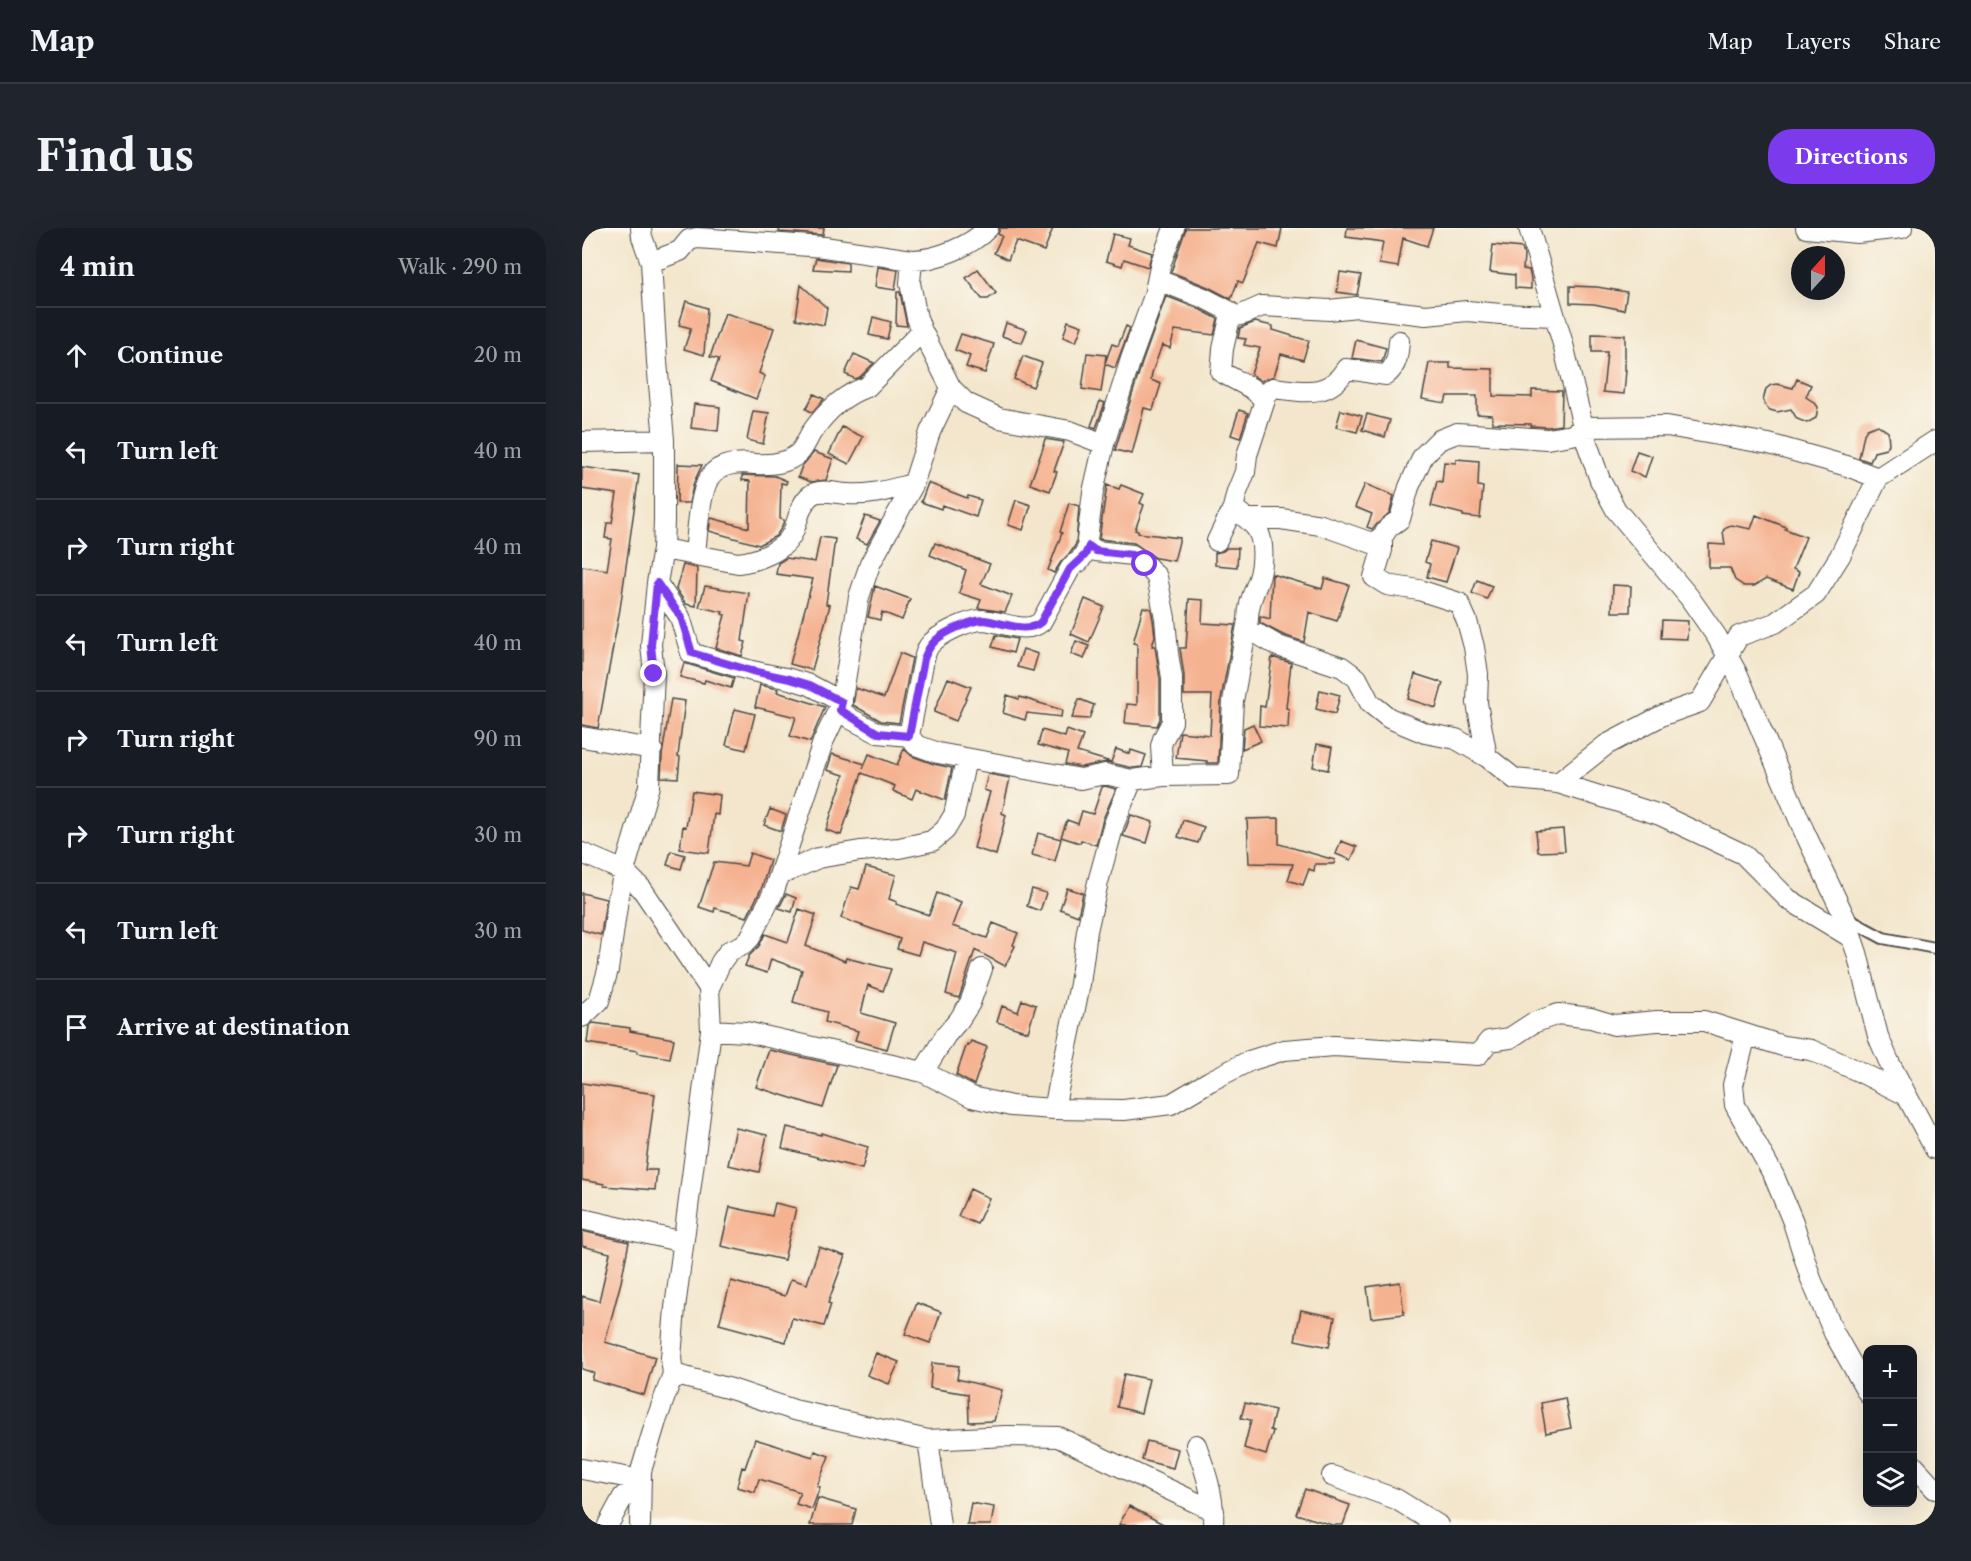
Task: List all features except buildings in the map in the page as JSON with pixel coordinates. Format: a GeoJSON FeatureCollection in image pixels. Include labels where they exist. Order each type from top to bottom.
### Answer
{"type":"FeatureCollection","features":[{"type":"Feature","properties":{"kind":"street"},"geometry":{"type":"LineString","coordinates":[[582,1017],[599,1001],[608,970],[624,871],[649,786],[652,749],[654,674],[651,645],[663,549],[664,440],[651,262],[641,228]]}},
{"type":"Feature","properties":{"kind":"street"},"geometry":{"type":"LineString","coordinates":[[651,262],[680,251],[689,240],[760,235],[824,247],[926,260],[953,251],[988,228]]}},
{"type":"Feature","properties":{"kind":"street"},"geometry":{"type":"LineString","coordinates":[[1163,776],[1161,746],[1172,722],[1173,678],[1168,653],[1166,618],[1157,577],[1145,564],[1132,555],[1096,551],[1089,546],[1087,540],[1093,492],[1104,444],[1116,402],[1154,296],[1157,275],[1174,228]]}},
{"type":"Feature","properties":{"kind":"street"},"geometry":{"type":"LineString","coordinates":[[1529,228],[1563,344],[1587,443],[1600,480],[1616,510],[1689,597],[1727,655],[1759,721],[1804,831],[1845,918],[1878,1036],[1935,1149]]}},
{"type":"Feature","properties":{"kind":"street"},"geometry":{"type":"LineString","coordinates":[[1806,228],[1857,233],[1902,228]]}},
{"type":"Feature","properties":{"kind":"street"},"geometry":{"type":"LineString","coordinates":[[912,260],[910,283],[917,318],[951,388],[966,403],[999,418],[1070,431],[1104,444]]}},
{"type":"Feature","properties":{"kind":"street"},"geometry":{"type":"LineString","coordinates":[[1158,280],[1211,301],[1229,311],[1230,318],[1223,349],[1221,372],[1251,388],[1264,400]]}},
{"type":"Feature","properties":{"kind":"street"},"geometry":{"type":"LineString","coordinates":[[1230,318],[1244,315],[1262,306],[1329,310],[1357,307],[1426,315],[1467,311],[1554,316]]}},
{"type":"Feature","properties":{"kind":"street"},"geometry":{"type":"LineString","coordinates":[[695,555],[704,496],[709,479],[714,473],[738,462],[765,465],[781,463],[791,458],[801,451],[824,418],[841,400],[856,390],[867,387],[922,331]]}},
{"type":"Feature","properties":{"kind":"street"},"geometry":{"type":"LineString","coordinates":[[951,388],[930,432],[913,484],[870,564],[859,597],[840,710],[878,733],[909,736],[916,745],[938,753],[1081,779],[1104,774],[1132,780],[1163,776],[1229,775],[1233,701],[1247,632],[1248,609],[1260,573],[1261,562],[1258,532],[1240,513],[1237,492],[1245,472],[1247,455],[1264,400],[1268,391],[1273,388],[1317,392],[1328,388],[1340,380],[1346,369],[1386,375],[1392,370],[1397,359],[1399,341]]}},
{"type":"Feature","properties":{"kind":"street"},"geometry":{"type":"LineString","coordinates":[[1487,757],[1477,703],[1478,674],[1474,647],[1459,603],[1419,590],[1387,585],[1374,577],[1382,550],[1383,537],[1389,527],[1400,519],[1409,487],[1423,456],[1439,440],[1457,433],[1547,439],[1572,435],[1584,427],[1667,426],[1769,444],[1847,466],[1878,478]]}},
{"type":"Feature","properties":{"kind":"street"},"geometry":{"type":"LineString","coordinates":[[582,442],[664,440]]}},
{"type":"Feature","properties":{"kind":"street"},"geometry":{"type":"LineString","coordinates":[[1558,783],[1606,745],[1663,715],[1700,702],[1739,636],[1775,622],[1816,594],[1840,556],[1878,478],[1935,441]]}},
{"type":"Feature","properties":{"kind":"street"},"geometry":{"type":"LineString","coordinates":[[663,549],[738,563],[756,560],[784,545],[792,535],[806,500],[813,494],[822,492],[866,494],[913,484]]}},
{"type":"Feature","properties":{"kind":"street"},"geometry":{"type":"LineString","coordinates":[[1240,513],[1321,525],[1372,543],[1383,537]]}},
{"type":"Feature","properties":{"kind":"street"},"geometry":{"type":"LineString","coordinates":[[1217,541],[1240,513]]}},
{"type":"Feature","properties":{"kind":"street"},"geometry":{"type":"LineString","coordinates":[[909,736],[928,646],[941,634],[979,620],[1026,628],[1036,627],[1070,569],[1085,555],[1089,546]]}},
{"type":"Feature","properties":{"kind":"street"},"geometry":{"type":"LineString","coordinates":[[657,583],[681,617],[692,653],[810,685],[842,702]]}},
{"type":"Feature","properties":{"kind":"street"},"geometry":{"type":"LineString","coordinates":[[1247,632],[1342,667],[1357,678],[1370,703],[1389,718],[1425,733],[1456,739],[1487,757],[1515,779],[1558,783],[1660,814],[1743,854],[1788,899],[1852,938]]}},
{"type":"Feature","properties":{"kind":"street"},"geometry":{"type":"LineString","coordinates":[[640,1525],[641,1471],[673,1374],[671,1358],[683,1242],[711,1030],[709,988],[721,962],[729,951],[743,945],[750,938],[780,875],[823,742],[842,702]]}},
{"type":"Feature","properties":{"kind":"street"},"geometry":{"type":"LineString","coordinates":[[582,737],[652,749]]}},
{"type":"Feature","properties":{"kind":"street"},"geometry":{"type":"LineString","coordinates":[[780,875],[818,858],[860,851],[899,848],[932,841],[945,830],[954,815],[966,759]]}},
{"type":"Feature","properties":{"kind":"street"},"geometry":{"type":"LineString","coordinates":[[1054,1109],[1098,882],[1114,824],[1132,780]]}},
{"type":"Feature","properties":{"kind":"street"},"geometry":{"type":"LineString","coordinates":[[582,853],[624,871],[642,889],[709,988]]}},
{"type":"Feature","properties":{"kind":"street"},"geometry":{"type":"LineString","coordinates":[[923,1072],[946,1035],[970,1003],[982,969]]}},
{"type":"Feature","properties":{"kind":"street"},"geometry":{"type":"LineString","coordinates":[[711,1030],[757,1035],[923,1072],[972,1097],[1011,1106],[1124,1110],[1171,1104],[1249,1060],[1284,1050],[1334,1046],[1478,1054],[1489,1041],[1510,1038],[1533,1023],[1558,1014],[1592,1018],[1614,1025],[1657,1021],[1704,1021],[1783,1046],[1811,1050],[1906,1095]]}},
{"type":"Feature","properties":{"kind":"street"},"geometry":{"type":"LineString","coordinates":[[1746,1035],[1733,1085],[1735,1105],[1774,1176],[1794,1222],[1810,1279],[1834,1333],[1863,1384]]}},
{"type":"Feature","properties":{"kind":"street"},"geometry":{"type":"LineString","coordinates":[[582,1219],[683,1242]]}},
{"type":"Feature","properties":{"kind":"street"},"geometry":{"type":"LineString","coordinates":[[673,1374],[731,1389],[794,1410],[928,1440],[1006,1436],[1058,1437],[1214,1518]]}},
{"type":"Feature","properties":{"kind":"street"},"geometry":{"type":"LineString","coordinates":[[928,1440],[940,1525]]}},
{"type":"Feature","properties":{"kind":"street"},"geometry":{"type":"LineString","coordinates":[[1196,1445],[1205,1470],[1214,1518]]}},
{"type":"Feature","properties":{"kind":"street"},"geometry":{"type":"LineString","coordinates":[[582,1469],[641,1480]]}},
{"type":"Feature","properties":{"kind":"street"},"geometry":{"type":"LineString","coordinates":[[1917,1469],[1935,1489]]}},
{"type":"Feature","properties":{"kind":"street"},"geometry":{"type":"LineString","coordinates":[[1332,1476],[1396,1499],[1438,1525]]}},
{"type":"Feature","properties":{"kind":"street"},"geometry":{"type":"LineString","coordinates":[[608,1525],[623,1497],[641,1480]]}},
{"type":"Feature","properties":{"kind":"lane"},"geometry":{"type":"LineString","coordinates":[[1845,918],[1883,938],[1935,948]]}},
{"type":"Feature","properties":{"kind":"route"},"geometry":{"type":"LineString","coordinates":[[654,674],[651,645],[657,583],[681,617],[692,653],[810,685],[842,702],[840,710],[851,719],[878,733],[909,736],[928,646],[941,634],[979,620],[1026,628],[1036,627],[1070,569],[1085,555],[1089,546],[1096,551],[1132,555],[1145,564]]}}]}
